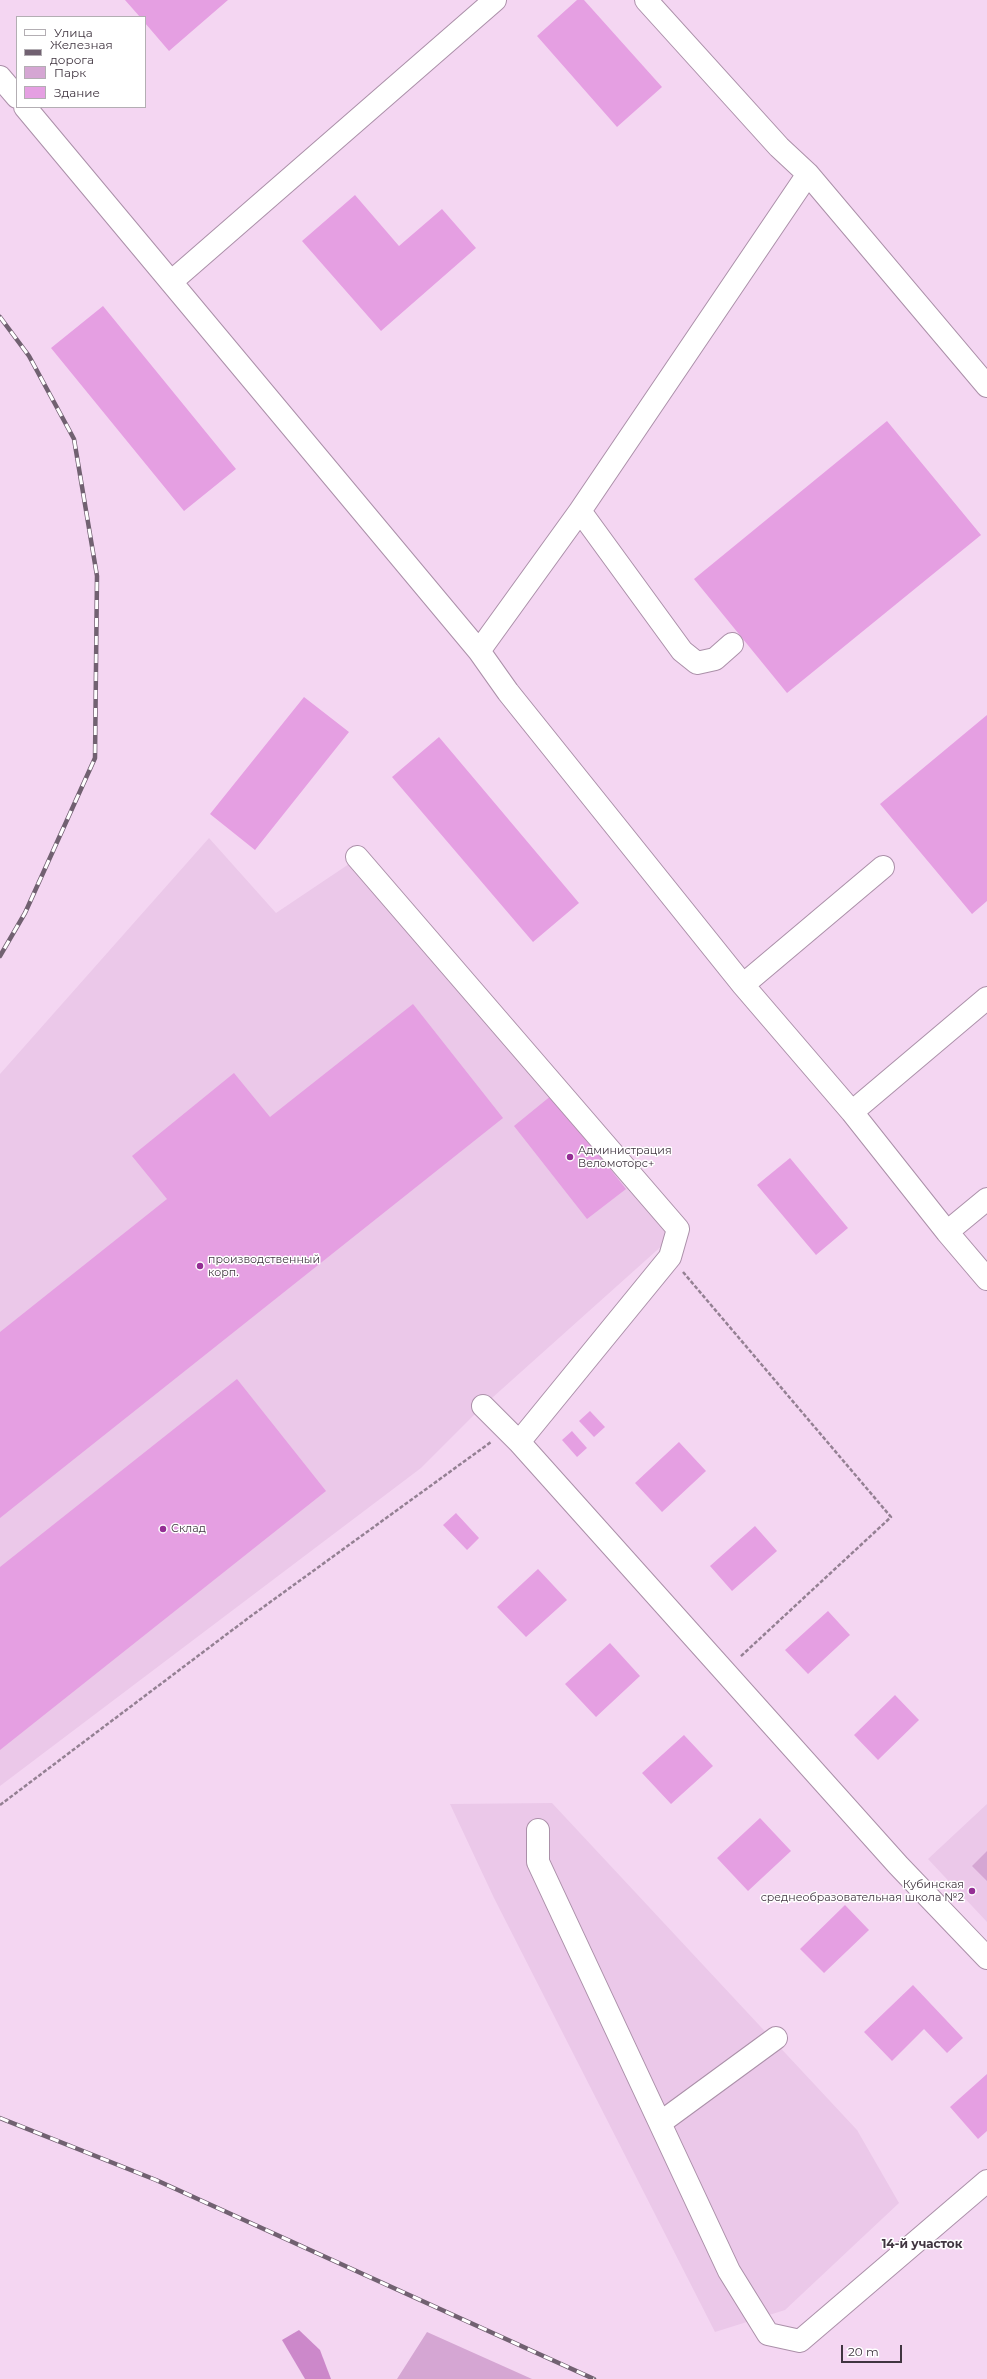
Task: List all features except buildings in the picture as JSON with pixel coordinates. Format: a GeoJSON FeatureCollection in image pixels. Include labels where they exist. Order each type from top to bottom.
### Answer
{"type":"FeatureCollection","features":[{"type":"Feature","properties":{"kind":"street"},"geometry":{"type":"LineString","coordinates":[[171,282],[495,0]]}},
{"type":"Feature","properties":{"kind":"street"},"geometry":{"type":"LineString","coordinates":[[646,0],[779,147],[808,174],[987,386]]}},
{"type":"Feature","properties":{"kind":"street"},"geometry":{"type":"LineString","coordinates":[[0,77],[16,96]]}},
{"type":"Feature","properties":{"kind":"street"},"geometry":{"type":"LineString","coordinates":[[26,108],[479,651],[508,692],[743,985],[852,1112],[947,1232],[987,1279]]}},
{"type":"Feature","properties":{"kind":"street"},"geometry":{"type":"LineString","coordinates":[[479,651],[580,511],[808,174]]}},
{"type":"Feature","properties":{"kind":"street"},"geometry":{"type":"LineString","coordinates":[[580,511],[682,651],[697,664],[715,660],[732,644]]}},
{"type":"Feature","properties":{"kind":"street"},"geometry":{"type":"LineString","coordinates":[[357,858],[678,1229],[670,1257],[513,1436]]}},
{"type":"Feature","properties":{"kind":"street"},"geometry":{"type":"LineString","coordinates":[[743,985],[883,867]]}},
{"type":"Feature","properties":{"kind":"street"},"geometry":{"type":"LineString","coordinates":[[852,1112],[987,998]]}},
{"type":"Feature","properties":{"kind":"street"},"geometry":{"type":"LineString","coordinates":[[947,1232],[987,1199]]}},
{"type":"Feature","properties":{"kind":"street"},"geometry":{"type":"LineString","coordinates":[[483,1406],[513,1436],[898,1865],[987,1958]]}},
{"type":"Feature","properties":{"kind":"street"},"geometry":{"type":"LineString","coordinates":[[538,1830],[538,1862],[729,2271],[768,2334],[800,2341],[987,2181]]}},
{"type":"Feature","properties":{"kind":"street"},"geometry":{"type":"LineString","coordinates":[[660,2123],[776,2038]]}},
{"type":"Feature","properties":{"kind":"path"},"geometry":{"type":"LineString","coordinates":[[670,1257],[891,1517],[724,1671]]}},
{"type":"Feature","properties":{"kind":"path"},"geometry":{"type":"LineString","coordinates":[[0,1805],[251,1616],[513,1436]]}},
{"type":"Feature","properties":{"kind":"shaded area"},"geometry":{"type":"Polygon","coordinates":[[[209,838],[276,913],[352,862],[666,1223],[665,1243],[483,1406],[421,1468],[0,1786],[0,1074],[209,838]]]}},
{"type":"Feature","properties":{"kind":"shaded area"},"geometry":{"type":"Polygon","coordinates":[[[552,1803],[857,2130],[899,2203],[785,2310],[715,2332],[494,1898],[450,1804],[552,1803]]]}},
{"type":"Feature","properties":{"kind":"shaded area","name":"Кубинская среднеобразовательная школа №2"},"geometry":{"type":"Polygon","coordinates":[[[987,1804],[987,1922],[928,1859],[987,1804]]]}},
{"type":"Feature","properties":{"kind":"shaded area"},"geometry":{"type":"Polygon","coordinates":[[[299,2330],[320,2350],[331,2379],[305,2379],[282,2340],[299,2330]]]}},
{"type":"Feature","properties":{"kind":"green space"},"geometry":{"type":"Polygon","coordinates":[[[987,1851],[987,1881],[972,1866],[987,1851]]]}},
{"type":"Feature","properties":{"kind":"green space"},"geometry":{"type":"Polygon","coordinates":[[[427,2332],[532,2379],[397,2379],[427,2332]]]}},
{"type":"Feature","properties":{"kind":"railway"},"geometry":{"type":"LineString","coordinates":[[0,317],[29,356],[74,439],[97,576],[95,758],[25,913],[0,956]]}},
{"type":"Feature","properties":{"kind":"railway"},"geometry":{"type":"LineString","coordinates":[[0,2118],[156,2180],[594,2379]]}},
{"type":"Feature","properties":{"kind":"place","name":"Администрация Веломоторс+"},"geometry":{"type":"Point","coordinates":[570,1157]}},
{"type":"Feature","properties":{"kind":"place","name":"производственный корп."},"geometry":{"type":"Point","coordinates":[200,1266]}},
{"type":"Feature","properties":{"kind":"place","name":"Склад"},"geometry":{"type":"Point","coordinates":[163,1529]}},
{"type":"Feature","properties":{"kind":"place","name":"Кубинская среднеобразовательная школа №2"},"geometry":{"type":"Point","coordinates":[972,1891]}},
{"type":"Feature","properties":{"kind":"district","name":"14-й участок"},"geometry":{"type":"Point","coordinates":[922,2244]}}]}
